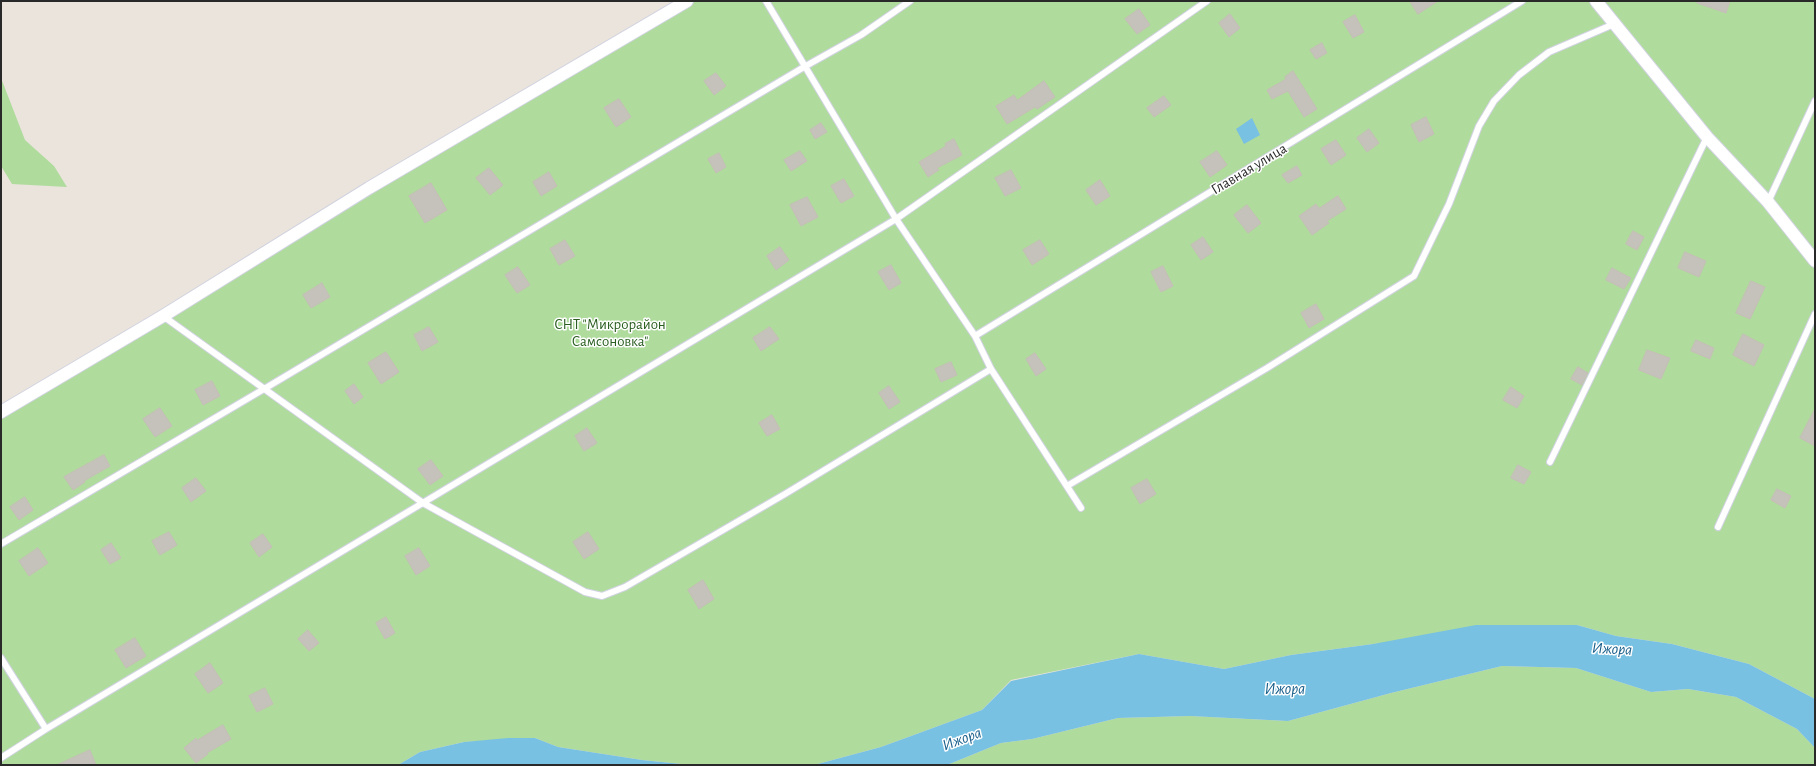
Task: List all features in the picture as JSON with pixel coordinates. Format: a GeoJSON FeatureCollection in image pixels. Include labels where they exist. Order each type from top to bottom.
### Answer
{"type":"FeatureCollection","features":[{"type":"Feature","properties":{"kind":"street"},"geometry":{"type":"LineString","coordinates":[[1,412],[162,316],[369,188],[687,1]]}},
{"type":"Feature","properties":{"kind":"street"},"geometry":{"type":"LineString","coordinates":[[1596,1],[1707,137],[1768,202],[1815,261]]}},
{"type":"Feature","properties":{"kind":"lane"},"geometry":{"type":"LineString","coordinates":[[766,1],[896,219],[975,336],[990,369],[1081,508]]}},
{"type":"Feature","properties":{"kind":"lane"},"geometry":{"type":"LineString","coordinates":[[1,544],[264,390],[804,67],[861,35],[910,1]]}},
{"type":"Feature","properties":{"kind":"lane"},"geometry":{"type":"LineString","coordinates":[[1,758],[46,729],[896,219],[1207,1]]}},
{"type":"Feature","properties":{"kind":"lane","name":"Главная улица"},"geometry":{"type":"LineString","coordinates":[[975,336],[1522,1]]}},
{"type":"Feature","properties":{"kind":"lane"},"geometry":{"type":"LineString","coordinates":[[1067,486],[1267,368],[1414,276],[1449,204],[1479,126],[1494,101],[1519,75],[1549,52],[1614,24]]}},
{"type":"Feature","properties":{"kind":"lane"},"geometry":{"type":"LineString","coordinates":[[1768,202],[1815,101]]}},
{"type":"Feature","properties":{"kind":"lane"},"geometry":{"type":"LineString","coordinates":[[1550,462],[1707,137]]}},
{"type":"Feature","properties":{"kind":"lane"},"geometry":{"type":"LineString","coordinates":[[1718,527],[1815,314]]}},
{"type":"Feature","properties":{"kind":"lane"},"geometry":{"type":"LineString","coordinates":[[162,316],[423,503],[585,592],[602,596],[625,587],[772,502],[990,369]]}},
{"type":"Feature","properties":{"kind":"lane"},"geometry":{"type":"LineString","coordinates":[[1,658],[46,729]]}},
{"type":"Feature","properties":{"kind":"green space","name":"СНТ \"Микрорайон Самсоновка\""},"geometry":{"type":"Polygon","coordinates":[[[687,1],[1815,1],[1815,699],[1749,664],[1672,644],[1616,636],[1577,625],[1373,644],[1291,655],[1224,669],[1139,654],[1011,680],[982,710],[881,747],[814,765],[691,765],[642,760],[558,747],[535,738],[464,742],[420,752],[398,765],[1,765],[1,412],[687,1]]]}},
{"type":"Feature","properties":{"kind":"green space"},"geometry":{"type":"Polygon","coordinates":[[[1,78],[25,140],[54,166],[67,187],[12,184],[1,166],[1,78]]]}},
{"type":"Feature","properties":{"kind":"green space"},"geometry":{"type":"Polygon","coordinates":[[[1502,666],[1576,668],[1651,692],[1688,689],[1736,697],[1797,729],[1815,748],[1815,765],[947,765],[1001,743],[1032,739],[1118,718],[1190,716],[1288,721],[1391,693],[1502,666]]]}},
{"type":"Feature","properties":{"kind":"water"},"geometry":{"type":"Polygon","coordinates":[[[1252,118],[1260,135],[1244,144],[1236,129],[1252,118]]]}},
{"type":"Feature","properties":{"kind":"water","name":"Ижора"},"geometry":{"type":"Polygon","coordinates":[[[1476,625],[1577,625],[1616,636],[1672,644],[1749,664],[1815,699],[1815,748],[1797,729],[1736,697],[1688,689],[1651,692],[1576,668],[1502,666],[1391,693],[1288,721],[1190,716],[1118,718],[1032,739],[1001,743],[947,765],[814,765],[881,747],[982,710],[1011,681],[1139,654],[1224,669],[1291,655],[1373,644],[1476,625]]]}},
{"type":"Feature","properties":{"kind":"water"},"geometry":{"type":"Polygon","coordinates":[[[508,738],[535,738],[558,747],[642,760],[691,765],[398,765],[420,752],[464,742],[508,738]]]}},
{"type":"Feature","properties":{"kind":"building"},"geometry":{"type":"Polygon","coordinates":[[[1410,1],[1438,1],[1418,14],[1410,1]]]}},
{"type":"Feature","properties":{"kind":"building"},"geometry":{"type":"Polygon","coordinates":[[[1697,1],[1730,1],[1726,13],[1697,3],[1697,1]]]}},
{"type":"Feature","properties":{"kind":"building"},"geometry":{"type":"Polygon","coordinates":[[[1139,9],[1150,25],[1137,34],[1125,19],[1139,9]]]}},
{"type":"Feature","properties":{"kind":"building"},"geometry":{"type":"Polygon","coordinates":[[[1230,14],[1240,28],[1229,37],[1219,23],[1230,14]]]}},
{"type":"Feature","properties":{"kind":"building"},"geometry":{"type":"Polygon","coordinates":[[[1355,15],[1364,32],[1353,38],[1343,22],[1355,15]]]}},
{"type":"Feature","properties":{"kind":"building"},"geometry":{"type":"Polygon","coordinates":[[[1322,43],[1327,53],[1316,59],[1310,50],[1322,43]]]}},
{"type":"Feature","properties":{"kind":"building"},"geometry":{"type":"Polygon","coordinates":[[[1293,71],[1317,109],[1304,117],[1288,91],[1272,99],[1267,90],[1286,79],[1285,77],[1293,71]]]}},
{"type":"Feature","properties":{"kind":"building"},"geometry":{"type":"Polygon","coordinates":[[[716,73],[726,86],[714,95],[704,81],[716,73]]]}},
{"type":"Feature","properties":{"kind":"building"},"geometry":{"type":"Polygon","coordinates":[[[1044,81],[1055,97],[1037,109],[1035,107],[1007,124],[996,106],[1014,95],[1017,100],[1044,81]]]}},
{"type":"Feature","properties":{"kind":"building"},"geometry":{"type":"Polygon","coordinates":[[[1164,96],[1171,105],[1154,117],[1147,108],[1164,96]]]}},
{"type":"Feature","properties":{"kind":"building"},"geometry":{"type":"Polygon","coordinates":[[[619,99],[631,117],[616,127],[604,108],[619,99]]]}},
{"type":"Feature","properties":{"kind":"building"},"geometry":{"type":"Polygon","coordinates":[[[1426,117],[1434,134],[1419,142],[1411,125],[1426,117]]]}},
{"type":"Feature","properties":{"kind":"building"},"geometry":{"type":"Polygon","coordinates":[[[821,123],[827,132],[815,139],[810,130],[821,123]]]}},
{"type":"Feature","properties":{"kind":"building"},"geometry":{"type":"Polygon","coordinates":[[[1369,129],[1379,143],[1367,152],[1357,138],[1369,129]]]}},
{"type":"Feature","properties":{"kind":"building"},"geometry":{"type":"Polygon","coordinates":[[[954,139],[962,155],[937,168],[939,170],[928,177],[919,162],[946,146],[945,144],[954,139]]]}},
{"type":"Feature","properties":{"kind":"building"},"geometry":{"type":"Polygon","coordinates":[[[1336,140],[1346,155],[1331,165],[1321,149],[1336,140]]]}},
{"type":"Feature","properties":{"kind":"building"},"geometry":{"type":"Polygon","coordinates":[[[800,151],[807,161],[791,171],[784,160],[800,151]]]}},
{"type":"Feature","properties":{"kind":"building"},"geometry":{"type":"Polygon","coordinates":[[[1217,151],[1227,165],[1210,177],[1200,162],[1217,151]]]}},
{"type":"Feature","properties":{"kind":"building"},"geometry":{"type":"Polygon","coordinates":[[[719,153],[726,167],[716,173],[708,159],[719,153]]]}},
{"type":"Feature","properties":{"kind":"building"},"geometry":{"type":"Polygon","coordinates":[[[1297,166],[1302,175],[1288,183],[1282,175],[1297,166]]]}},
{"type":"Feature","properties":{"kind":"building"},"geometry":{"type":"Polygon","coordinates":[[[489,168],[503,185],[490,195],[476,178],[489,168]]]}},
{"type":"Feature","properties":{"kind":"building"},"geometry":{"type":"Polygon","coordinates":[[[1011,170],[1021,188],[1005,196],[995,178],[1011,170]]]}},
{"type":"Feature","properties":{"kind":"building"},"geometry":{"type":"Polygon","coordinates":[[[549,172],[557,186],[541,196],[533,182],[549,172]]]}},
{"type":"Feature","properties":{"kind":"building"},"geometry":{"type":"Polygon","coordinates":[[[844,179],[854,196],[841,203],[831,186],[844,179]]]}},
{"type":"Feature","properties":{"kind":"building"},"geometry":{"type":"Polygon","coordinates":[[[1100,180],[1110,196],[1096,205],[1086,190],[1100,180]]]}},
{"type":"Feature","properties":{"kind":"building"},"geometry":{"type":"Polygon","coordinates":[[[431,183],[447,210],[425,223],[409,196],[431,183]]]}},
{"type":"Feature","properties":{"kind":"building"},"geometry":{"type":"Polygon","coordinates":[[[1338,196],[1346,209],[1327,221],[1329,223],[1312,235],[1299,216],[1316,204],[1319,208],[1338,196]]]}},
{"type":"Feature","properties":{"kind":"building"},"geometry":{"type":"Polygon","coordinates":[[[807,197],[818,217],[801,226],[790,205],[807,197]]]}},
{"type":"Feature","properties":{"kind":"building"},"geometry":{"type":"Polygon","coordinates":[[[1247,205],[1261,223],[1248,233],[1234,215],[1247,205]]]}},
{"type":"Feature","properties":{"kind":"building"},"geometry":{"type":"Polygon","coordinates":[[[1633,231],[1644,237],[1637,250],[1626,244],[1633,231]]]}},
{"type":"Feature","properties":{"kind":"building"},"geometry":{"type":"Polygon","coordinates":[[[1203,237],[1213,252],[1201,260],[1191,245],[1203,237]]]}},
{"type":"Feature","properties":{"kind":"building"},"geometry":{"type":"Polygon","coordinates":[[[565,240],[575,256],[559,265],[550,249],[565,240]]]}},
{"type":"Feature","properties":{"kind":"building"},"geometry":{"type":"Polygon","coordinates":[[[1040,240],[1049,254],[1032,265],[1023,250],[1040,240]]]}},
{"type":"Feature","properties":{"kind":"building"},"geometry":{"type":"Polygon","coordinates":[[[780,247],[789,260],[776,270],[767,256],[780,247]]]}},
{"type":"Feature","properties":{"kind":"building"},"geometry":{"type":"Polygon","coordinates":[[[1685,252],[1706,261],[1699,277],[1678,268],[1685,252]]]}},
{"type":"Feature","properties":{"kind":"building"},"geometry":{"type":"Polygon","coordinates":[[[891,265],[901,283],[889,290],[878,272],[891,265]]]}},
{"type":"Feature","properties":{"kind":"building"},"geometry":{"type":"Polygon","coordinates":[[[1163,266],[1173,286],[1161,292],[1151,272],[1163,266]]]}},
{"type":"Feature","properties":{"kind":"building"},"geometry":{"type":"Polygon","coordinates":[[[518,267],[530,285],[517,293],[505,275],[518,267]]]}},
{"type":"Feature","properties":{"kind":"building"},"geometry":{"type":"Polygon","coordinates":[[[1612,268],[1631,278],[1624,289],[1606,280],[1612,268]]]}},
{"type":"Feature","properties":{"kind":"building"},"geometry":{"type":"Polygon","coordinates":[[[1751,281],[1765,287],[1750,319],[1736,313],[1751,281]]]}},
{"type":"Feature","properties":{"kind":"building"},"geometry":{"type":"Polygon","coordinates":[[[322,283],[330,297],[311,308],[303,295],[322,283]]]}},
{"type":"Feature","properties":{"kind":"building"},"geometry":{"type":"Polygon","coordinates":[[[1316,304],[1324,319],[1309,328],[1301,313],[1316,304]]]}},
{"type":"Feature","properties":{"kind":"building"},"geometry":{"type":"Polygon","coordinates":[[[429,327],[438,342],[422,351],[414,335],[429,327]]]}},
{"type":"Feature","properties":{"kind":"building"},"geometry":{"type":"Polygon","coordinates":[[[770,327],[779,339],[761,351],[753,338],[770,327]]]}},
{"type":"Feature","properties":{"kind":"building"},"geometry":{"type":"Polygon","coordinates":[[[1743,334],[1764,345],[1754,366],[1733,355],[1743,334]]]}},
{"type":"Feature","properties":{"kind":"building"},"geometry":{"type":"Polygon","coordinates":[[[1696,340],[1714,348],[1710,359],[1691,351],[1696,340]]]}},
{"type":"Feature","properties":{"kind":"building"},"geometry":{"type":"Polygon","coordinates":[[[1647,350],[1670,358],[1661,379],[1639,370],[1647,350]]]}},
{"type":"Feature","properties":{"kind":"building"},"geometry":{"type":"Polygon","coordinates":[[[386,352],[399,372],[381,384],[368,363],[386,352]]]}},
{"type":"Feature","properties":{"kind":"building"},"geometry":{"type":"Polygon","coordinates":[[[1035,353],[1046,369],[1036,376],[1026,359],[1035,353]]]}},
{"type":"Feature","properties":{"kind":"building"},"geometry":{"type":"Polygon","coordinates":[[[951,362],[957,375],[941,382],[935,369],[951,362]]]}},
{"type":"Feature","properties":{"kind":"building"},"geometry":{"type":"Polygon","coordinates":[[[1578,367],[1588,373],[1582,385],[1571,379],[1578,367]]]}},
{"type":"Feature","properties":{"kind":"building"},"geometry":{"type":"Polygon","coordinates":[[[212,381],[220,396],[203,405],[195,390],[212,381]]]}},
{"type":"Feature","properties":{"kind":"building"},"geometry":{"type":"Polygon","coordinates":[[[354,384],[363,397],[354,404],[345,391],[354,384]]]}},
{"type":"Feature","properties":{"kind":"building"},"geometry":{"type":"Polygon","coordinates":[[[889,386],[900,402],[889,409],[879,393],[889,386]]]}},
{"type":"Feature","properties":{"kind":"building"},"geometry":{"type":"Polygon","coordinates":[[[1511,387],[1524,396],[1517,408],[1503,400],[1511,387]]]}},
{"type":"Feature","properties":{"kind":"building"},"geometry":{"type":"Polygon","coordinates":[[[160,408],[172,426],[155,437],[143,419],[160,408]]]}},
{"type":"Feature","properties":{"kind":"building"},"geometry":{"type":"Polygon","coordinates":[[[1815,409],[1815,446],[1800,438],[1815,409]]]}},
{"type":"Feature","properties":{"kind":"building"},"geometry":{"type":"Polygon","coordinates":[[[772,415],[780,429],[767,436],[759,423],[772,415]]]}},
{"type":"Feature","properties":{"kind":"building"},"geometry":{"type":"Polygon","coordinates":[[[587,428],[597,443],[584,451],[575,436],[587,428]]]}},
{"type":"Feature","properties":{"kind":"building"},"geometry":{"type":"Polygon","coordinates":[[[104,455],[110,466],[84,481],[85,482],[73,490],[64,477],[104,455]]]}},
{"type":"Feature","properties":{"kind":"building"},"geometry":{"type":"Polygon","coordinates":[[[431,460],[443,476],[430,485],[418,469],[431,460]]]}},
{"type":"Feature","properties":{"kind":"building"},"geometry":{"type":"Polygon","coordinates":[[[1518,465],[1531,472],[1524,484],[1511,478],[1518,465]]]}},
{"type":"Feature","properties":{"kind":"building"},"geometry":{"type":"Polygon","coordinates":[[[196,478],[206,491],[191,502],[182,488],[196,478]]]}},
{"type":"Feature","properties":{"kind":"building"},"geometry":{"type":"Polygon","coordinates":[[[1147,479],[1156,494],[1140,504],[1131,488],[1147,479]]]}},
{"type":"Feature","properties":{"kind":"building"},"geometry":{"type":"Polygon","coordinates":[[[1777,489],[1791,496],[1785,508],[1771,500],[1777,489]]]}},
{"type":"Feature","properties":{"kind":"building"},"geometry":{"type":"Polygon","coordinates":[[[25,497],[33,510],[19,520],[10,507],[25,497]]]}},
{"type":"Feature","properties":{"kind":"building"},"geometry":{"type":"Polygon","coordinates":[[[169,532],[177,545],[160,555],[152,541],[169,532]]]}},
{"type":"Feature","properties":{"kind":"building"},"geometry":{"type":"Polygon","coordinates":[[[588,532],[599,549],[584,559],[573,542],[588,532]]]}},
{"type":"Feature","properties":{"kind":"building"},"geometry":{"type":"Polygon","coordinates":[[[263,534],[272,547],[259,557],[250,543],[263,534]]]}},
{"type":"Feature","properties":{"kind":"building"},"geometry":{"type":"Polygon","coordinates":[[[111,543],[121,558],[110,564],[101,550],[111,543]]]}},
{"type":"Feature","properties":{"kind":"building"},"geometry":{"type":"Polygon","coordinates":[[[38,548],[48,563],[29,576],[19,561],[38,548]]]}},
{"type":"Feature","properties":{"kind":"building"},"geometry":{"type":"Polygon","coordinates":[[[419,548],[430,566],[416,575],[405,556],[419,548]]]}},
{"type":"Feature","properties":{"kind":"building"},"geometry":{"type":"Polygon","coordinates":[[[703,580],[714,599],[699,609],[688,590],[703,580]]]}},
{"type":"Feature","properties":{"kind":"building"},"geometry":{"type":"Polygon","coordinates":[[[386,617],[395,633],[385,639],[376,623],[386,617]]]}},
{"type":"Feature","properties":{"kind":"building"},"geometry":{"type":"Polygon","coordinates":[[[308,630],[319,643],[309,651],[298,639],[308,630]]]}},
{"type":"Feature","properties":{"kind":"building"},"geometry":{"type":"Polygon","coordinates":[[[135,638],[146,656],[126,668],[115,650],[135,638]]]}},
{"type":"Feature","properties":{"kind":"building"},"geometry":{"type":"Polygon","coordinates":[[[210,663],[223,683],[208,693],[195,674],[210,663]]]}},
{"type":"Feature","properties":{"kind":"building"},"geometry":{"type":"Polygon","coordinates":[[[265,688],[273,704],[257,712],[249,696],[265,688]]]}},
{"type":"Feature","properties":{"kind":"building"},"geometry":{"type":"Polygon","coordinates":[[[223,725],[231,739],[207,753],[208,754],[196,763],[184,748],[196,738],[197,740],[223,725]]]}},
{"type":"Feature","properties":{"kind":"building"},"geometry":{"type":"Polygon","coordinates":[[[90,750],[96,765],[57,765],[90,750]]]}}]}
